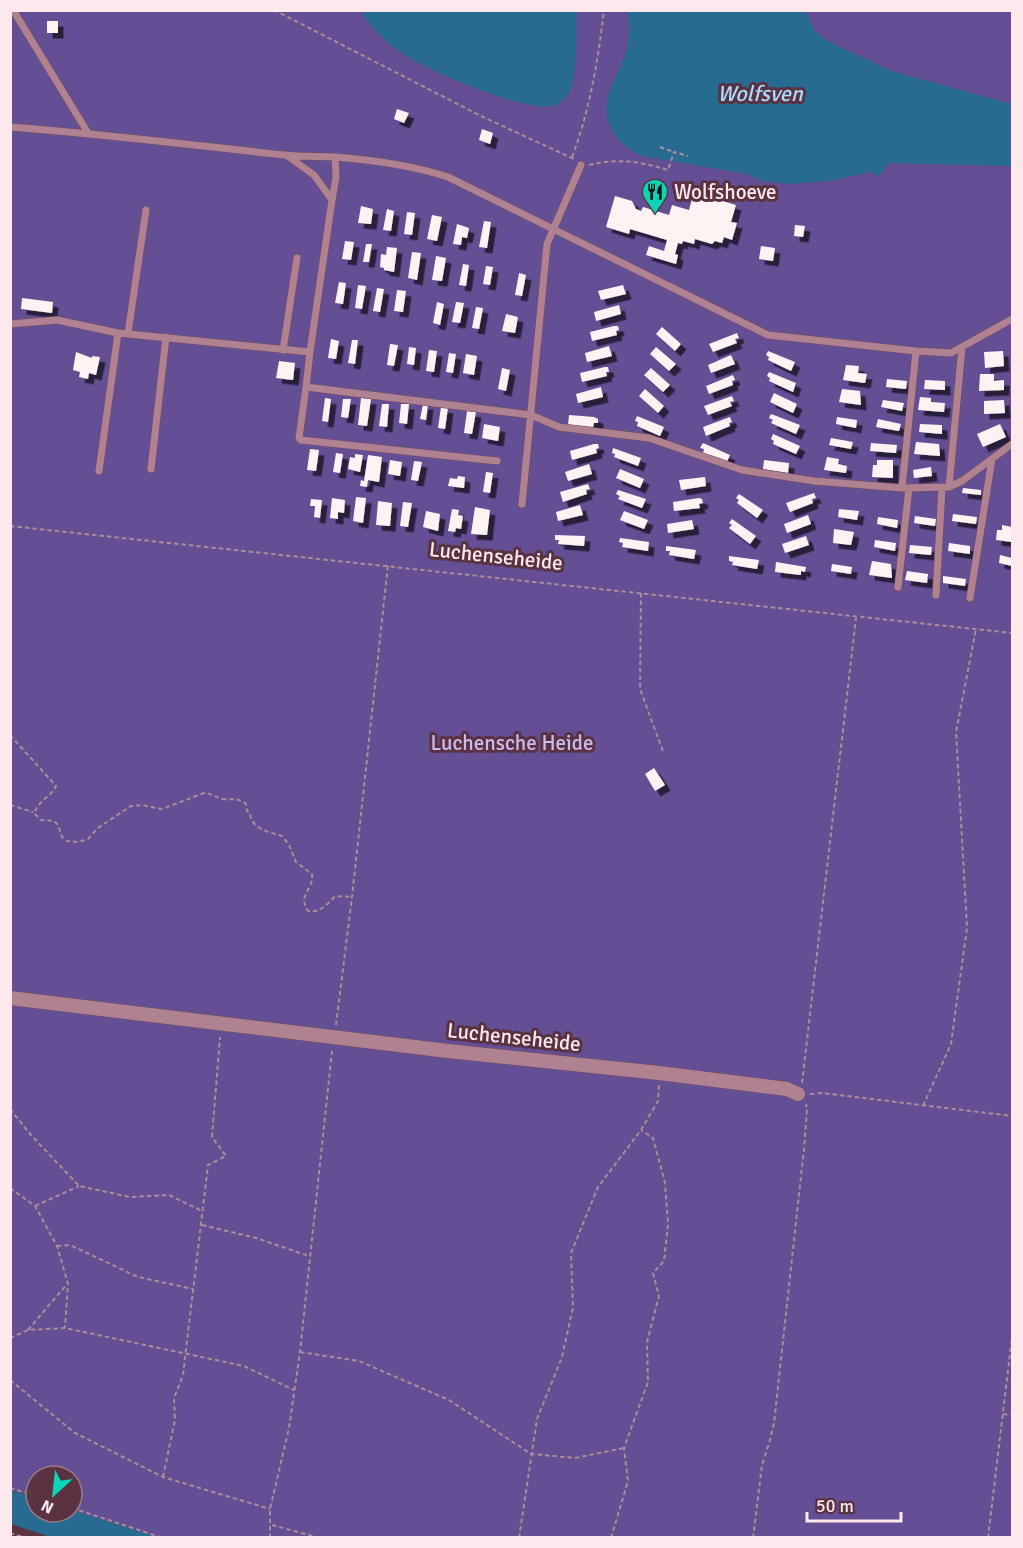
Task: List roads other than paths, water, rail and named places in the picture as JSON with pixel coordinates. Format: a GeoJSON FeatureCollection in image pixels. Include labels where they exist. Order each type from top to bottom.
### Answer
{"type":"FeatureCollection","features":[{"type":"Feature","properties":{"kind":"street","name":"Luchenseheide"},"geometry":{"type":"LineString","coordinates":[[10,998],[334,1038],[659,1073],[787,1089],[798,1094]]}},
{"type":"Feature","properties":{"kind":"lane"},"geometry":{"type":"LineString","coordinates":[[13,10],[88,133]]}},
{"type":"Feature","properties":{"kind":"lane"},"geometry":{"type":"LineString","coordinates":[[10,127],[88,133],[287,156],[404,165],[448,177],[768,335],[951,353],[1012,319]]}},
{"type":"Feature","properties":{"kind":"lane"},"geometry":{"type":"LineString","coordinates":[[287,156],[314,175],[332,200]]}},
{"type":"Feature","properties":{"kind":"lane"},"geometry":{"type":"LineString","coordinates":[[335,158],[336,177],[299,438],[497,461]]}},
{"type":"Feature","properties":{"kind":"lane"},"geometry":{"type":"LineString","coordinates":[[522,504],[547,244],[581,165]]}},
{"type":"Feature","properties":{"kind":"lane"},"geometry":{"type":"LineString","coordinates":[[128,333],[146,210]]}},
{"type":"Feature","properties":{"kind":"lane"},"geometry":{"type":"LineString","coordinates":[[283,350],[297,258]]}},
{"type":"Feature","properties":{"kind":"lane"},"geometry":{"type":"LineString","coordinates":[[10,324],[57,320],[118,333],[310,352]]}},
{"type":"Feature","properties":{"kind":"lane"},"geometry":{"type":"LineString","coordinates":[[99,471],[118,333]]}},
{"type":"Feature","properties":{"kind":"lane"},"geometry":{"type":"LineString","coordinates":[[152,469],[166,337]]}},
{"type":"Feature","properties":{"kind":"lane"},"geometry":{"type":"LineString","coordinates":[[936,595],[962,347]]}},
{"type":"Feature","properties":{"kind":"lane"},"geometry":{"type":"LineString","coordinates":[[898,587],[916,351]]}},
{"type":"Feature","properties":{"kind":"lane"},"geometry":{"type":"LineString","coordinates":[[306,387],[531,415],[559,427],[649,438],[742,470],[814,481],[906,488],[946,488],[962,481],[1012,444]]}},
{"type":"Feature","properties":{"kind":"lane"},"geometry":{"type":"LineString","coordinates":[[970,598],[992,459]]}},
{"type":"Feature","properties":{"kind":"water"},"geometry":{"type":"Polygon","coordinates":[[[360,11],[577,11],[575,68],[571,89],[556,105],[538,106],[473,87],[397,50],[377,32],[360,11]]]}},
{"type":"Feature","properties":{"kind":"water","name":"Wolfsven"},"geometry":{"type":"Polygon","coordinates":[[[627,11],[806,11],[814,30],[825,40],[891,71],[1012,104],[1012,166],[889,163],[879,176],[870,172],[829,181],[787,184],[759,180],[747,174],[642,156],[620,142],[607,117],[608,97],[628,43],[627,11]]]}},
{"type":"Feature","properties":{"kind":"water"},"geometry":{"type":"Polygon","coordinates":[[[10,1490],[24,1494],[24,1524],[84,1524],[84,1514],[157,1537],[50,1537],[11,1524],[10,1490]]]}},
{"type":"Feature","properties":{"kind":"place","name":"Wolfshoeve"},"geometry":{"type":"Point","coordinates":[655,215]}},
{"type":"Feature","properties":{"kind":"park label","name":"Luchensche Heide"},"geometry":{"type":"Point","coordinates":[512,743]}}]}
